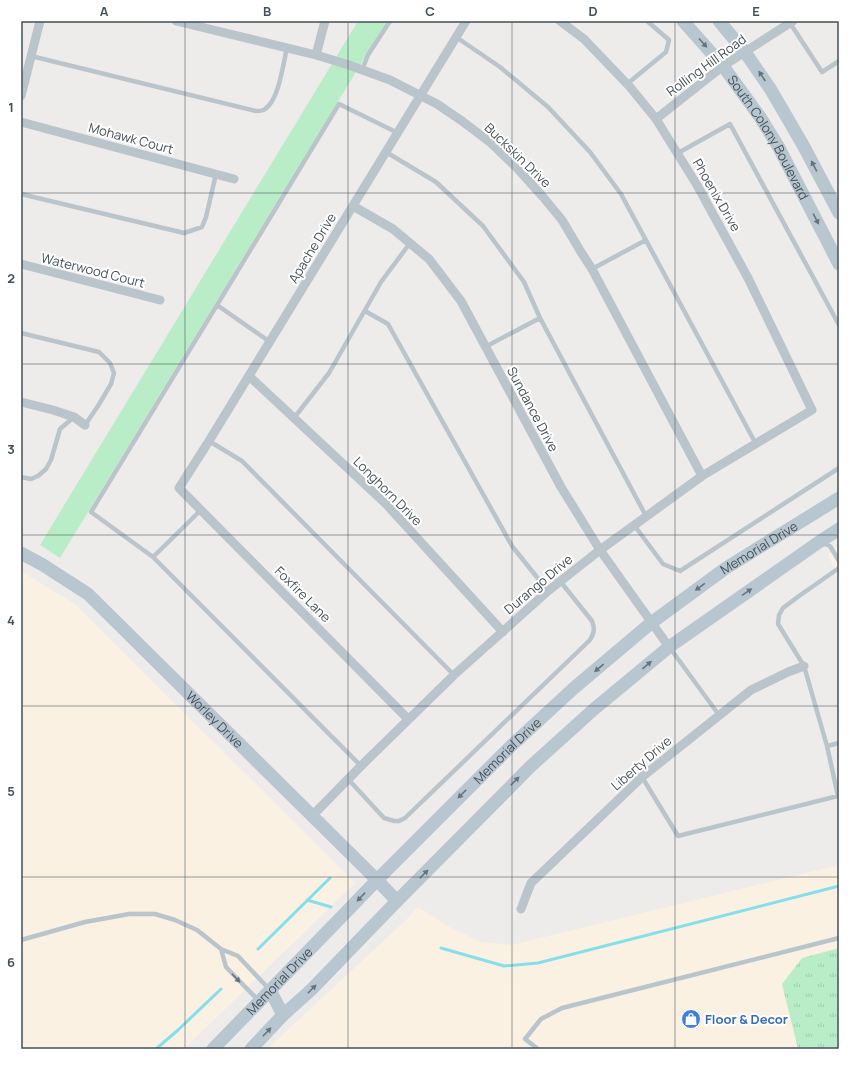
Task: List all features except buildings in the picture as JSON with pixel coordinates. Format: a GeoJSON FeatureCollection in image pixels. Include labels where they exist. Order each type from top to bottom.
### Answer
{"type":"FeatureCollection","features":[{"type":"Feature","properties":{"kind":"street"},"geometry":{"type":"LineString","coordinates":[[21,96],[40,21]]}},
{"type":"Feature","properties":{"kind":"street","name":"Buckskin Drive"},"geometry":{"type":"LineString","coordinates":[[176,21],[316,55],[390,80],[437,104],[491,143],[517,168],[562,220],[592,269],[702,476]]}},
{"type":"Feature","properties":{"kind":"street"},"geometry":{"type":"LineString","coordinates":[[316,55],[325,21]]}},
{"type":"Feature","properties":{"kind":"street","name":"Apache Drive"},"geometry":{"type":"LineString","coordinates":[[179,488],[466,21]]}},
{"type":"Feature","properties":{"kind":"street","name":"Phoenix Drive"},"geometry":{"type":"LineString","coordinates":[[560,21],[584,39],[627,84],[656,119],[697,185],[748,278],[812,410]]}},
{"type":"Feature","properties":{"kind":"street","name":"South Colony Boulevard"},"geometry":{"type":"LineString","coordinates":[[683,21],[723,66],[760,117],[778,146],[839,264]]}},
{"type":"Feature","properties":{"kind":"street","name":"South Colony Boulevard"},"geometry":{"type":"LineString","coordinates":[[719,21],[745,52],[771,90],[803,145],[839,213]]}},
{"type":"Feature","properties":{"kind":"street","name":"Rolling Hill Road"},"geometry":{"type":"LineString","coordinates":[[656,119],[723,66],[791,22]]}},
{"type":"Feature","properties":{"kind":"street","name":"Mohawk Court"},"geometry":{"type":"LineString","coordinates":[[21,122],[234,179]]}},
{"type":"Feature","properties":{"kind":"street","name":"Sundance Drive"},"geometry":{"type":"LineString","coordinates":[[353,206],[393,229],[429,259],[461,301],[560,487],[600,550],[669,646]]}},
{"type":"Feature","properties":{"kind":"street","name":"Waterwood Court"},"geometry":{"type":"LineString","coordinates":[[21,264],[160,300]]}},
{"type":"Feature","properties":{"kind":"street","name":"Longhorn Drive"},"geometry":{"type":"LineString","coordinates":[[249,376],[386,504],[502,632]]}},
{"type":"Feature","properties":{"kind":"street"},"geometry":{"type":"LineString","coordinates":[[21,402],[74,417],[85,425]]}},
{"type":"Feature","properties":{"kind":"street","name":"Durango Drive"},"geometry":{"type":"LineString","coordinates":[[312,816],[454,675],[560,581],[702,476],[812,410]]}},
{"type":"Feature","properties":{"kind":"street","name":"Foxfire Lane"},"geometry":{"type":"LineString","coordinates":[[179,488],[408,719]]}},
{"type":"Feature","properties":{"kind":"street","name":"Memorial Drive"},"geometry":{"type":"LineString","coordinates":[[213,1049],[377,880],[511,746],[574,688],[652,623],[726,568],[839,498]]}},
{"type":"Feature","properties":{"kind":"street","name":"Memorial Drive"},"geometry":{"type":"LineString","coordinates":[[251,1049],[531,766],[593,710],[669,646],[839,529]]}},
{"type":"Feature","properties":{"kind":"street","name":"Worley Drive"},"geometry":{"type":"LineString","coordinates":[[21,553],[43,565],[88,594],[377,880],[397,902]]}},
{"type":"Feature","properties":{"kind":"street","name":"Liberty Drive"},"geometry":{"type":"LineString","coordinates":[[521,909],[531,883],[642,777],[751,690],[804,666]]}},
{"type":"Feature","properties":{"kind":"street"},"geometry":{"type":"LineString","coordinates":[[270,990],[283,1015]]}},
{"type":"Feature","properties":{"kind":"street"},"geometry":{"type":"LineString","coordinates":[[260,1001],[283,1015]]}},
{"type":"Feature","properties":{"kind":"lane"},"geometry":{"type":"LineString","coordinates":[[362,70],[368,55],[390,21]]}},
{"type":"Feature","properties":{"kind":"lane"},"geometry":{"type":"LineString","coordinates":[[627,84],[666,52],[668,40],[647,21]]}},
{"type":"Feature","properties":{"kind":"lane"},"geometry":{"type":"LineString","coordinates":[[791,22],[822,72],[839,61]]}},
{"type":"Feature","properties":{"kind":"lane"},"geometry":{"type":"LineString","coordinates":[[456,37],[500,67],[548,107],[590,152],[621,194],[756,444]]}},
{"type":"Feature","properties":{"kind":"lane"},"geometry":{"type":"LineString","coordinates":[[31,56],[256,112],[264,110],[276,95],[287,48]]}},
{"type":"Feature","properties":{"kind":"lane"},"geometry":{"type":"LineString","coordinates":[[361,766],[153,556],[91,512],[339,104],[398,133]]}},
{"type":"Feature","properties":{"kind":"lane"},"geometry":{"type":"LineString","coordinates":[[678,153],[730,124],[839,325]]}},
{"type":"Feature","properties":{"kind":"lane"},"geometry":{"type":"LineString","coordinates":[[386,152],[436,182],[483,226],[524,282],[540,318],[646,516]]}},
{"type":"Feature","properties":{"kind":"lane"},"geometry":{"type":"LineString","coordinates":[[21,194],[184,233],[202,227],[206,217],[216,174]]}},
{"type":"Feature","properties":{"kind":"lane"},"geometry":{"type":"LineString","coordinates":[[592,269],[646,240]]}},
{"type":"Feature","properties":{"kind":"lane"},"geometry":{"type":"LineString","coordinates":[[294,418],[329,373],[381,282],[410,243]]}},
{"type":"Feature","properties":{"kind":"lane"},"geometry":{"type":"LineString","coordinates":[[217,305],[270,342]]}},
{"type":"Feature","properties":{"kind":"lane"},"geometry":{"type":"LineString","coordinates":[[364,311],[388,324],[512,546],[548,591]]}},
{"type":"Feature","properties":{"kind":"lane"},"geometry":{"type":"LineString","coordinates":[[485,347],[540,318]]}},
{"type":"Feature","properties":{"kind":"lane"},"geometry":{"type":"LineString","coordinates":[[21,333],[99,352],[110,363],[114,372],[111,384],[85,425]]}},
{"type":"Feature","properties":{"kind":"lane"},"geometry":{"type":"LineString","coordinates":[[21,477],[31,480],[46,469],[51,460],[60,429],[74,417]]}},
{"type":"Feature","properties":{"kind":"lane"},"geometry":{"type":"LineString","coordinates":[[209,441],[242,461],[454,675]]}},
{"type":"Feature","properties":{"kind":"lane"},"geometry":{"type":"LineString","coordinates":[[634,525],[663,564],[680,571],[839,468]]}},
{"type":"Feature","properties":{"kind":"lane"},"geometry":{"type":"LineString","coordinates":[[153,556],[201,510]]}},
{"type":"Feature","properties":{"kind":"lane"},"geometry":{"type":"LineString","coordinates":[[819,542],[830,546],[839,561]]}},
{"type":"Feature","properties":{"kind":"lane"},"geometry":{"type":"LineString","coordinates":[[642,777],[678,836],[838,796],[827,746],[804,666],[778,624],[779,615],[784,608],[839,568]]}},
{"type":"Feature","properties":{"kind":"lane"},"geometry":{"type":"LineString","coordinates":[[348,780],[384,818],[394,821],[405,818],[590,640],[594,634],[592,621],[560,581]]}},
{"type":"Feature","properties":{"kind":"lane"},"geometry":{"type":"LineString","coordinates":[[669,646],[719,715]]}},
{"type":"Feature","properties":{"kind":"lane"},"geometry":{"type":"LineString","coordinates":[[827,746],[839,743]]}},
{"type":"Feature","properties":{"kind":"lane"},"geometry":{"type":"LineString","coordinates":[[21,940],[85,922],[129,914],[155,914],[175,920],[197,930],[221,949],[238,956],[270,990]]}},
{"type":"Feature","properties":{"kind":"lane"},"geometry":{"type":"LineString","coordinates":[[538,1049],[525,1039],[541,1019],[562,1008],[839,938]]}},
{"type":"Feature","properties":{"kind":"lane"},"geometry":{"type":"LineString","coordinates":[[221,949],[226,967],[260,1001]]}},
{"type":"Feature","properties":{"kind":"shaded area"},"geometry":{"type":"Polygon","coordinates":[[[839,547],[839,579],[828,554],[839,547]]]}},
{"type":"Feature","properties":{"kind":"shaded area"},"geometry":{"type":"Polygon","coordinates":[[[21,571],[76,605],[355,883],[184,1049],[21,1049],[21,571]]]}},
{"type":"Feature","properties":{"kind":"shaded area"},"geometry":{"type":"Polygon","coordinates":[[[839,865],[839,1049],[267,1049],[406,920],[418,907],[451,928],[481,942],[512,945],[839,865]]]}},
{"type":"Feature","properties":{"kind":"green space"},"geometry":{"type":"Polygon","coordinates":[[[358,21],[387,21],[60,558],[40,545],[358,21]]]}},
{"type":"Feature","properties":{"kind":"green space"},"geometry":{"type":"Polygon","coordinates":[[[839,948],[839,1049],[798,1049],[782,984],[802,958],[839,948]]]}},
{"type":"Feature","properties":{"kind":"waterway"},"geometry":{"type":"LineString","coordinates":[[258,949],[330,878]]}},
{"type":"Feature","properties":{"kind":"waterway"},"geometry":{"type":"LineString","coordinates":[[441,948],[504,966],[538,963],[839,886]]}},
{"type":"Feature","properties":{"kind":"waterway"},"geometry":{"type":"LineString","coordinates":[[307,900],[331,907]]}},
{"type":"Feature","properties":{"kind":"waterway"},"geometry":{"type":"LineString","coordinates":[[156,1049],[221,989]]}},
{"type":"Feature","properties":{"kind":"place","name":"Floor & Decor"},"geometry":{"type":"Point","coordinates":[691,1019]}}]}
